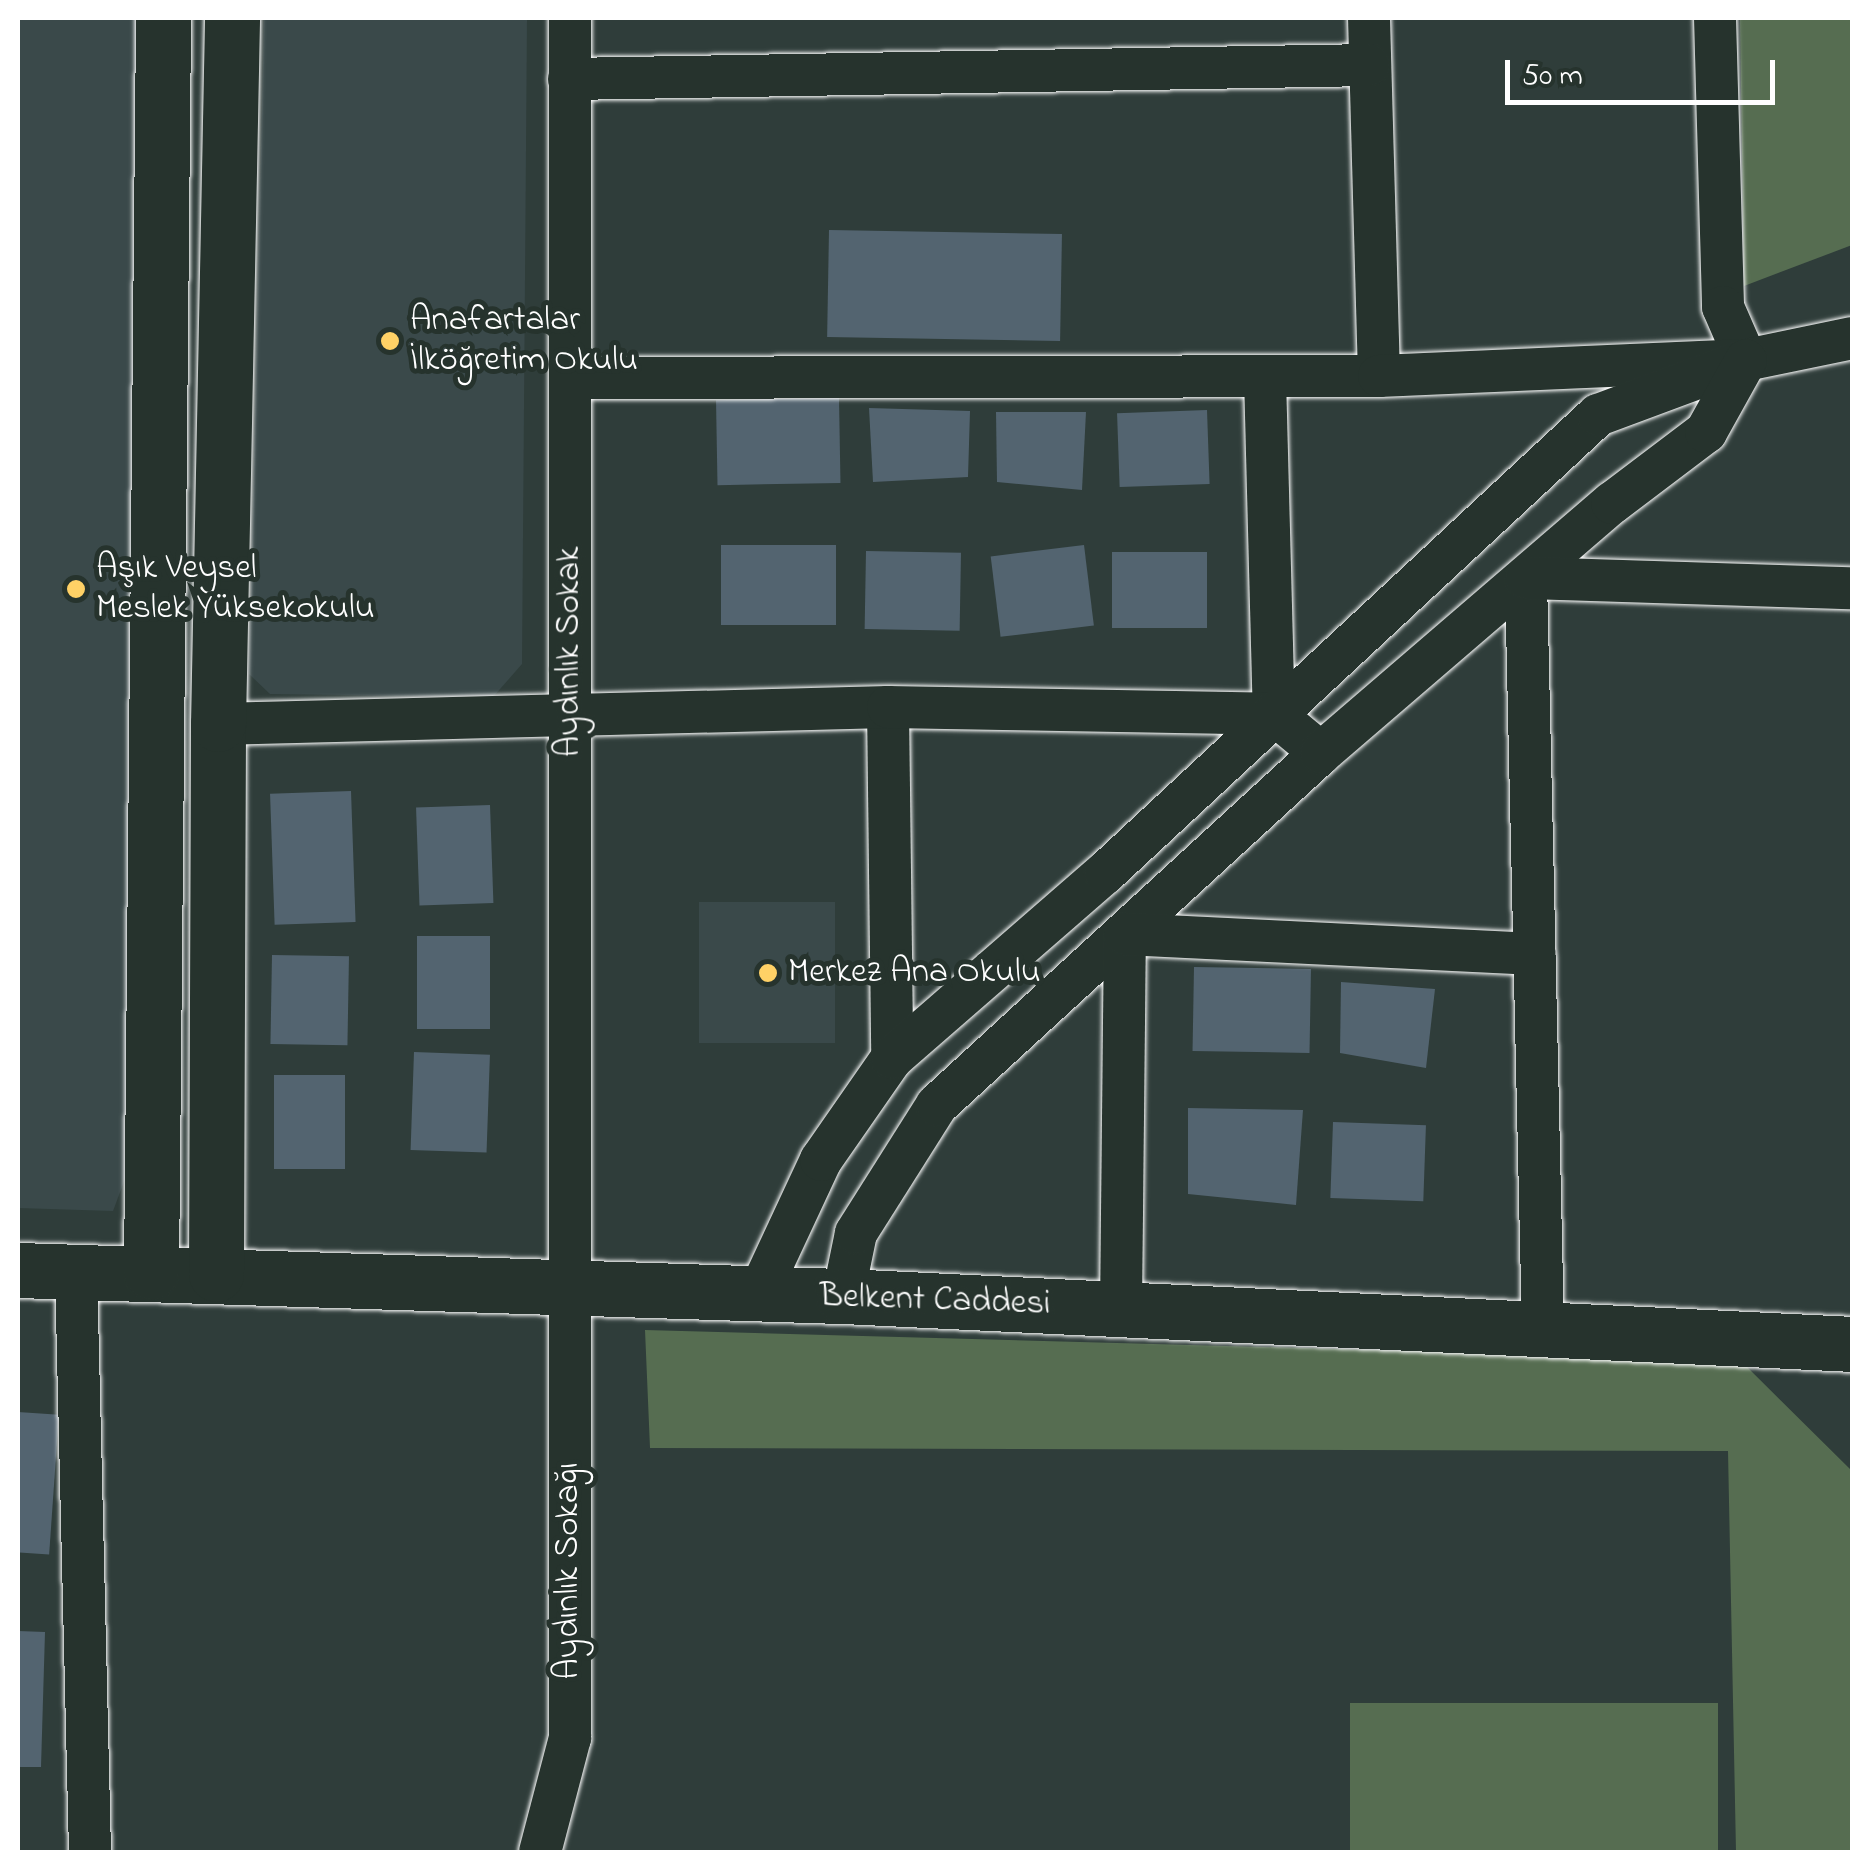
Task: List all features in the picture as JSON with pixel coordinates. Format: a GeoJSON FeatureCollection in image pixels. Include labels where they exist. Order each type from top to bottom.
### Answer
{"type":"FeatureCollection","features":[{"type":"Feature","properties":{"kind":"street"},"geometry":{"type":"LineString","coordinates":[[151,1272],[163,18]]}},
{"type":"Feature","properties":{"kind":"street"},"geometry":{"type":"LineString","coordinates":[[216,1274],[218,724],[232,18]]}},
{"type":"Feature","properties":{"kind":"street","name":"Aydınlık Sokak"},"geometry":{"type":"LineString","coordinates":[[568,1286],[570,18]]}},
{"type":"Feature","properties":{"kind":"street"},"geometry":{"type":"LineString","coordinates":[[1368,18],[1379,376]]}},
{"type":"Feature","properties":{"kind":"street"},"geometry":{"type":"LineString","coordinates":[[1715,18],[1722,307],[1746,360]]}},
{"type":"Feature","properties":{"kind":"street"},"geometry":{"type":"LineString","coordinates":[[569,79],[1370,65]]}},
{"type":"Feature","properties":{"kind":"street"},"geometry":{"type":"LineString","coordinates":[[758,1295],[821,1160],[892,1058],[1104,873],[1598,415],[1746,360],[1852,338]]}},
{"type":"Feature","properties":{"kind":"street"},"geometry":{"type":"LineString","coordinates":[[571,378],[1264,378],[1746,360]]}},
{"type":"Feature","properties":{"kind":"street"},"geometry":{"type":"LineString","coordinates":[[843,1296],[856,1233],[937,1105],[1321,753],[1612,502],[1706,432],[1746,360]]}},
{"type":"Feature","properties":{"kind":"street"},"geometry":{"type":"LineString","coordinates":[[1264,378],[1274,714]]}},
{"type":"Feature","properties":{"kind":"street"},"geometry":{"type":"LineString","coordinates":[[1526,578],[1852,588]]}},
{"type":"Feature","properties":{"kind":"street"},"geometry":{"type":"LineString","coordinates":[[1526,578],[1543,1329]]}},
{"type":"Feature","properties":{"kind":"street"},"geometry":{"type":"LineString","coordinates":[[218,724],[888,708],[1274,714],[1321,753]]}},
{"type":"Feature","properties":{"kind":"street"},"geometry":{"type":"LineString","coordinates":[[888,708],[892,1058]]}},
{"type":"Feature","properties":{"kind":"street"},"geometry":{"type":"LineString","coordinates":[[1125,934],[1535,954]]}},
{"type":"Feature","properties":{"kind":"street"},"geometry":{"type":"LineString","coordinates":[[1121,1309],[1125,934]]}},
{"type":"Feature","properties":{"kind":"street","name":"Belkent Caddesi"},"geometry":{"type":"LineString","coordinates":[[18,1270],[843,1296],[1852,1344]]}},
{"type":"Feature","properties":{"kind":"street"},"geometry":{"type":"LineString","coordinates":[[76,1271],[90,1852]]}},
{"type":"Feature","properties":{"kind":"street","name":"Aydınlık Sokağı"},"geometry":{"type":"LineString","coordinates":[[540,1852],[570,1738],[568,1286]]}},
{"type":"Feature","properties":{"kind":"shaded area","name":"Aşık Veysel Meslek Yüksekokulu"},"geometry":{"type":"Polygon","coordinates":[[[18,18],[137,18],[132,1160],[113,1211],[18,1208],[18,18]]]}},
{"type":"Feature","properties":{"kind":"shaded area","name":"Anafartalar İlköğretim Okulu"},"geometry":{"type":"Polygon","coordinates":[[[264,18],[527,18],[522,664],[493,697],[270,694],[249,674],[264,18]]]}},
{"type":"Feature","properties":{"kind":"shaded area","name":"Merkez Ana Okulu"},"geometry":{"type":"Polygon","coordinates":[[[699,902],[835,902],[835,1043],[699,1043],[699,902]]]}},
{"type":"Feature","properties":{"kind":"green space"},"geometry":{"type":"Polygon","coordinates":[[[1740,18],[1852,18],[1852,245],[1744,286],[1740,18]]]}},
{"type":"Feature","properties":{"kind":"green space"},"geometry":{"type":"Polygon","coordinates":[[[645,1330],[1740,1360],[1852,1471],[1852,1852],[1736,1852],[1728,1451],[650,1448],[645,1330]]]}},
{"type":"Feature","properties":{"kind":"green space"},"geometry":{"type":"Polygon","coordinates":[[[1350,1703],[1718,1703],[1718,1852],[1350,1852],[1350,1703]]]}},
{"type":"Feature","properties":{"kind":"building"},"geometry":{"type":"Polygon","coordinates":[[[829,230],[1062,234],[1060,341],[827,337],[829,230]]]}},
{"type":"Feature","properties":{"kind":"building"},"geometry":{"type":"Polygon","coordinates":[[[839,398],[840,483],[718,485],[716,400],[839,398]]]}},
{"type":"Feature","properties":{"kind":"building"},"geometry":{"type":"Polygon","coordinates":[[[869,408],[970,411],[968,477],[873,482],[869,408]]]}},
{"type":"Feature","properties":{"kind":"building"},"geometry":{"type":"Polygon","coordinates":[[[1207,410],[1210,484],[1120,487],[1117,413],[1207,410]]]}},
{"type":"Feature","properties":{"kind":"building"},"geometry":{"type":"Polygon","coordinates":[[[996,412],[1086,412],[1082,490],[997,482],[996,412]]]}},
{"type":"Feature","properties":{"kind":"building"},"geometry":{"type":"Polygon","coordinates":[[[721,545],[836,545],[836,625],[721,625],[721,545]]]}},
{"type":"Feature","properties":{"kind":"building"},"geometry":{"type":"Polygon","coordinates":[[[1084,545],[1094,625],[1001,637],[991,556],[1084,545]]]}},
{"type":"Feature","properties":{"kind":"building"},"geometry":{"type":"Polygon","coordinates":[[[866,551],[961,553],[960,631],[865,629],[866,551]]]}},
{"type":"Feature","properties":{"kind":"building"},"geometry":{"type":"Polygon","coordinates":[[[1112,552],[1207,552],[1207,628],[1112,628],[1112,552]]]}},
{"type":"Feature","properties":{"kind":"building"},"geometry":{"type":"Polygon","coordinates":[[[351,791],[356,922],[275,925],[270,794],[351,791]]]}},
{"type":"Feature","properties":{"kind":"building"},"geometry":{"type":"Polygon","coordinates":[[[490,805],[493,903],[419,906],[416,808],[490,805]]]}},
{"type":"Feature","properties":{"kind":"building"},"geometry":{"type":"Polygon","coordinates":[[[417,936],[490,936],[490,1029],[417,1029],[417,936]]]}},
{"type":"Feature","properties":{"kind":"building"},"geometry":{"type":"Polygon","coordinates":[[[272,955],[349,956],[347,1045],[270,1044],[272,955]]]}},
{"type":"Feature","properties":{"kind":"building"},"geometry":{"type":"Polygon","coordinates":[[[1194,967],[1311,969],[1310,1053],[1193,1051],[1194,967]]]}},
{"type":"Feature","properties":{"kind":"building"},"geometry":{"type":"Polygon","coordinates":[[[1341,982],[1435,989],[1426,1068],[1340,1053],[1341,982]]]}},
{"type":"Feature","properties":{"kind":"building"},"geometry":{"type":"Polygon","coordinates":[[[414,1052],[490,1055],[487,1153],[411,1150],[414,1052]]]}},
{"type":"Feature","properties":{"kind":"building"},"geometry":{"type":"Polygon","coordinates":[[[274,1075],[345,1075],[345,1169],[274,1169],[274,1075]]]}},
{"type":"Feature","properties":{"kind":"building"},"geometry":{"type":"Polygon","coordinates":[[[1188,1108],[1303,1110],[1296,1205],[1188,1194],[1188,1108]]]}},
{"type":"Feature","properties":{"kind":"building"},"geometry":{"type":"Polygon","coordinates":[[[1333,1122],[1426,1125],[1423,1201],[1330,1198],[1333,1122]]]}},
{"type":"Feature","properties":{"kind":"building"},"geometry":{"type":"Polygon","coordinates":[[[18,1412],[59,1415],[49,1555],[18,1552],[18,1412]]]}},
{"type":"Feature","properties":{"kind":"building"},"geometry":{"type":"Polygon","coordinates":[[[18,1631],[45,1632],[41,1767],[18,1767],[18,1631]]]}},
{"type":"Feature","properties":{"kind":"place","name":"Anafartalar İlköğretim Okulu"},"geometry":{"type":"Point","coordinates":[390,341]}},
{"type":"Feature","properties":{"kind":"place","name":"Aşık Veysel Meslek Yüksekokulu"},"geometry":{"type":"Point","coordinates":[76,589]}},
{"type":"Feature","properties":{"kind":"place","name":"Merkez Ana Okulu"},"geometry":{"type":"Point","coordinates":[768,973]}}]}
